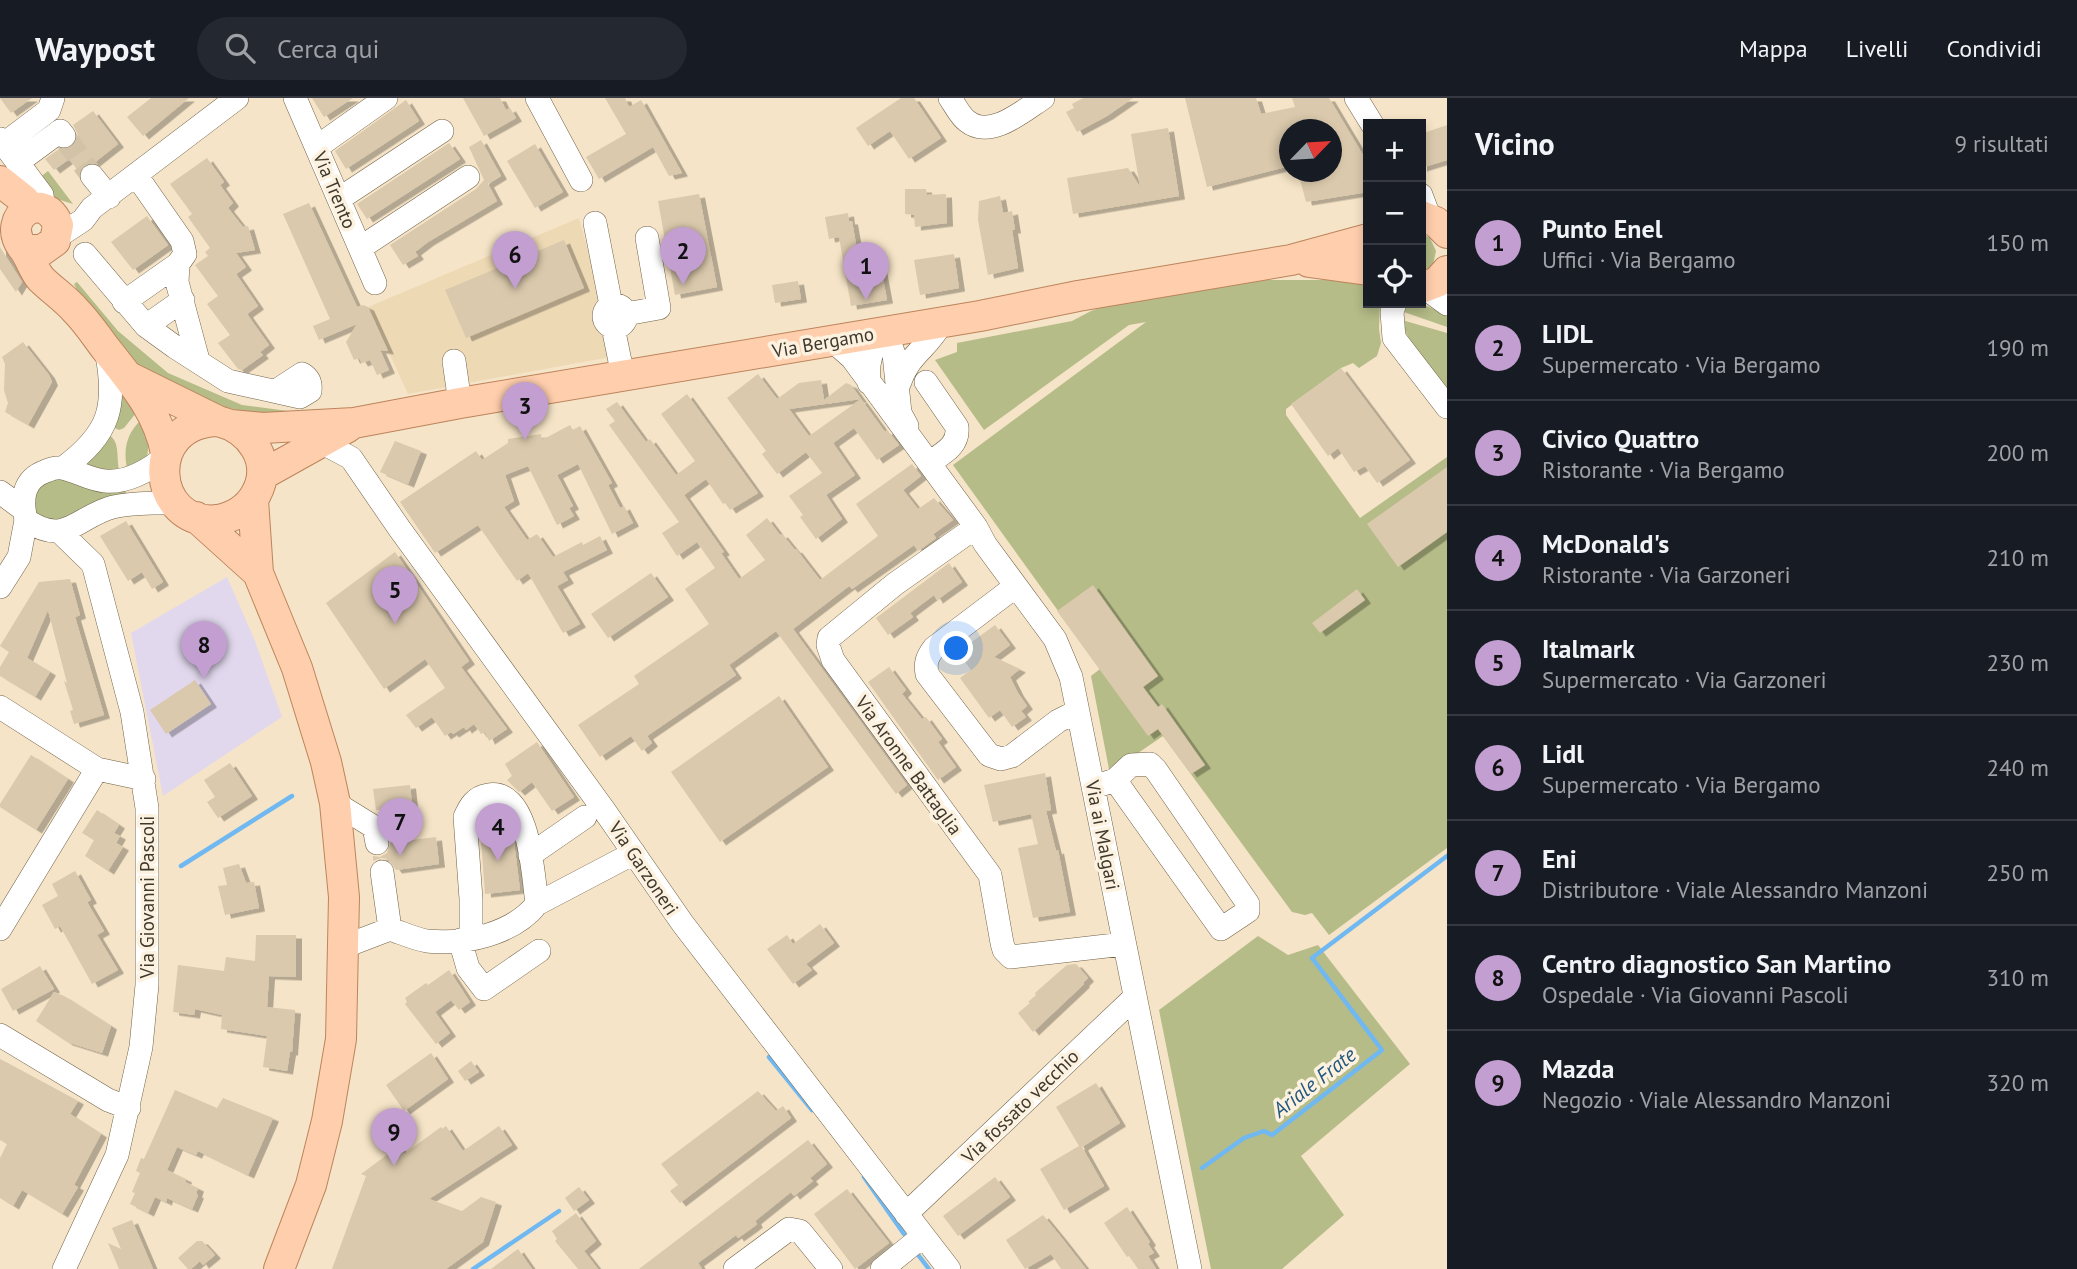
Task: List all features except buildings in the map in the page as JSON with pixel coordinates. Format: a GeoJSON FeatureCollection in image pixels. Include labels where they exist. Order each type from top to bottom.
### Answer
{"type":"FeatureCollection","features":[{"type":"Feature","properties":{"kind":"main road"},"geometry":{"type":"LineString","coordinates":[[6,156],[34,226],[39,277],[76,311],[129,377],[150,408],[162,430],[166,455],[164,481],[185,510],[258,573]]}},
{"type":"Feature","properties":{"kind":"main road","name":"Via Bergamo"},"geometry":{"type":"LineString","coordinates":[[224,423],[263,428],[363,421],[1291,260],[1363,240]]}},
{"type":"Feature","properties":{"kind":"main road","name":"Via Bergamo"},"geometry":{"type":"LineString","coordinates":[[1291,260],[1363,269]]}},
{"type":"Feature","properties":{"kind":"main road"},"geometry":{"type":"LineString","coordinates":[[129,377],[244,432],[255,444],[261,459],[258,487],[258,573],[298,668],[326,762],[335,803],[344,897],[341,1039],[327,1121],[311,1185],[279,1269]]}},
{"type":"Feature","properties":{"kind":"main road","name":"Via Bergamo"},"geometry":{"type":"LineString","coordinates":[[258,487],[321,442],[363,421]]}},
{"type":"Feature","properties":{"kind":"main road"},"geometry":{"type":"LineString","coordinates":[[166,455],[172,442],[192,425],[224,423]]}},
{"type":"Feature","properties":{"kind":"main road"},"geometry":{"type":"LineString","coordinates":[[185,510],[211,520],[227,518],[242,511],[258,487]]}},
{"type":"Feature","properties":{"kind":"street"},"geometry":{"type":"LineString","coordinates":[[6,156],[49,110],[53,98]]}},
{"type":"Feature","properties":{"kind":"street","name":"Via Trento"},"geometry":{"type":"LineString","coordinates":[[295,98],[375,283]]}},
{"type":"Feature","properties":{"kind":"street"},"geometry":{"type":"LineString","coordinates":[[317,147],[386,98]]}},
{"type":"Feature","properties":{"kind":"street"},"geometry":{"type":"LineString","coordinates":[[537,98],[581,180]]}},
{"type":"Feature","properties":{"kind":"street"},"geometry":{"type":"LineString","coordinates":[[950,98],[965,120],[978,127],[996,126],[1043,98]]}},
{"type":"Feature","properties":{"kind":"street"},"geometry":{"type":"LineString","coordinates":[[1356,98],[1369,119]]}},
{"type":"Feature","properties":{"kind":"street"},"geometry":{"type":"LineString","coordinates":[[34,226],[83,220],[100,202],[235,99]]}},
{"type":"Feature","properties":{"kind":"street"},"geometry":{"type":"LineString","coordinates":[[6,156],[60,131],[64,136]]}},
{"type":"Feature","properties":{"kind":"street"},"geometry":{"type":"LineString","coordinates":[[340,199],[442,131]]}},
{"type":"Feature","properties":{"kind":"street"},"geometry":{"type":"LineString","coordinates":[[124,302],[178,264],[185,254],[182,241],[136,175]]}},
{"type":"Feature","properties":{"kind":"street"},"geometry":{"type":"LineString","coordinates":[[92,176],[100,202]]}},
{"type":"Feature","properties":{"kind":"street"},"geometry":{"type":"LineString","coordinates":[[360,248],[468,177]]}},
{"type":"Feature","properties":{"kind":"street"},"geometry":{"type":"LineString","coordinates":[[595,223],[617,315],[623,376]]}},
{"type":"Feature","properties":{"kind":"street"},"geometry":{"type":"LineString","coordinates":[[617,315],[659,308],[647,238]]}},
{"type":"Feature","properties":{"kind":"street"},"geometry":{"type":"LineString","coordinates":[[85,254],[146,326],[228,381],[276,391]]}},
{"type":"Feature","properties":{"kind":"street"},"geometry":{"type":"LineString","coordinates":[[178,264],[177,282],[198,360]]}},
{"type":"Feature","properties":{"kind":"street"},"geometry":{"type":"LineString","coordinates":[[146,326],[183,300]]}},
{"type":"Feature","properties":{"kind":"street"},"geometry":{"type":"LineString","coordinates":[[1393,308],[1394,338],[1447,407]]}},
{"type":"Feature","properties":{"kind":"street"},"geometry":{"type":"LineString","coordinates":[[898,387],[903,370],[912,357],[933,339],[942,322]]}},
{"type":"Feature","properties":{"kind":"street"},"geometry":{"type":"LineString","coordinates":[[869,383],[870,357],[885,332]]}},
{"type":"Feature","properties":{"kind":"street","name":"Via ai Malgari"},"geometry":{"type":"LineString","coordinates":[[885,332],[894,354],[900,413],[915,444]]}},
{"type":"Feature","properties":{"kind":"street","name":"Via ai Malgari"},"geometry":{"type":"LineString","coordinates":[[833,341],[852,358],[976,527],[985,544],[1061,650],[1071,677],[1078,711],[1105,783],[1124,944],[1190,1269]]}},
{"type":"Feature","properties":{"kind":"street"},"geometry":{"type":"LineString","coordinates":[[0,587],[19,557],[25,515],[23,495],[29,482],[43,472],[62,468],[85,452],[110,408],[111,374],[106,349]]}},
{"type":"Feature","properties":{"kind":"street"},"geometry":{"type":"LineString","coordinates":[[454,361],[460,403]]}},
{"type":"Feature","properties":{"kind":"street"},"geometry":{"type":"LineString","coordinates":[[926,382],[957,427],[958,433],[951,447],[929,463]]}},
{"type":"Feature","properties":{"kind":"street"},"geometry":{"type":"LineString","coordinates":[[351,458],[355,438],[364,424],[363,421]]}},
{"type":"Feature","properties":{"kind":"street","name":"Via Garzoneri"},"geometry":{"type":"LineString","coordinates":[[321,442],[351,458],[683,924],[949,1269]]}},
{"type":"Feature","properties":{"kind":"street"},"geometry":{"type":"LineString","coordinates":[[62,468],[87,478],[116,480],[143,472],[166,455]]}},
{"type":"Feature","properties":{"kind":"street","name":"Via Giovanni Pascoli"},"geometry":{"type":"LineString","coordinates":[[0,492],[37,528],[56,532],[93,564],[132,712],[147,808],[147,985],[141,1047],[120,1144],[107,1179],[64,1269]]}},
{"type":"Feature","properties":{"kind":"street"},"geometry":{"type":"LineString","coordinates":[[19,557],[41,545],[56,532],[111,508],[185,510]]}},
{"type":"Feature","properties":{"kind":"street","name":"Via Aronne Battaglia"},"geometry":{"type":"LineString","coordinates":[[976,527],[895,584],[829,638],[830,653],[990,875],[1002,943],[1004,950],[1011,957],[1124,944]]}},
{"type":"Feature","properties":{"kind":"street"},"geometry":{"type":"LineString","coordinates":[[1016,586],[934,648],[925,664],[927,674],[989,755],[1001,759],[1012,756],[1058,720],[1078,711]]}},
{"type":"Feature","properties":{"kind":"street"},"geometry":{"type":"LineString","coordinates":[[0,708],[97,769],[144,779]]}},
{"type":"Feature","properties":{"kind":"street"},"geometry":{"type":"LineString","coordinates":[[1150,764],[1248,904],[1248,911],[1222,929],[1105,783],[1131,765],[1150,764]]}},
{"type":"Feature","properties":{"kind":"street"},"geometry":{"type":"LineString","coordinates":[[0,929],[97,769]]}},
{"type":"Feature","properties":{"kind":"street"},"geometry":{"type":"LineString","coordinates":[[537,904],[531,863],[518,809],[503,796],[491,794],[474,802],[465,817],[471,899],[465,939],[468,968],[484,989],[539,951]]}},
{"type":"Feature","properties":{"kind":"street"},"geometry":{"type":"LineString","coordinates":[[335,803],[374,827],[377,843]]}},
{"type":"Feature","properties":{"kind":"street"},"geometry":{"type":"LineString","coordinates":[[531,863],[585,817]]}},
{"type":"Feature","properties":{"kind":"street"},"geometry":{"type":"LineString","coordinates":[[343,947],[390,929],[426,941],[465,939],[501,931],[528,916],[537,904],[634,853]]}},
{"type":"Feature","properties":{"kind":"street"},"geometry":{"type":"LineString","coordinates":[[382,872],[390,929]]}},
{"type":"Feature","properties":{"kind":"street","name":"Via fossato vecchio"},"geometry":{"type":"LineString","coordinates":[[906,1214],[1135,997]]}},
{"type":"Feature","properties":{"kind":"street"},"geometry":{"type":"LineString","coordinates":[[0,1035],[108,1100],[129,1108]]}},
{"type":"Feature","properties":{"kind":"street"},"geometry":{"type":"LineString","coordinates":[[735,1269],[789,1229],[795,1228],[831,1269]]}},
{"type":"Feature","properties":{"kind":"street"},"geometry":{"type":"LineString","coordinates":[[882,1269],[923,1236]]}},
{"type":"Feature","properties":{"kind":"shaded area"},"geometry":{"type":"Polygon","coordinates":[[[579,218],[616,356],[408,394],[368,307],[579,218]]]}},
{"type":"Feature","properties":{"kind":"shaded area"},"geometry":{"type":"Polygon","coordinates":[[[227,577],[255,641],[282,717],[163,796],[131,633],[227,577]]]}},
{"type":"Feature","properties":{"kind":"green space"},"geometry":{"type":"Polygon","coordinates":[[[48,171],[73,204],[57,199],[39,178],[48,171]]]}},
{"type":"Feature","properties":{"kind":"green space"},"geometry":{"type":"Polygon","coordinates":[[[1426,236],[1430,238],[1436,251],[1433,265],[1426,270],[1426,236]]]}},
{"type":"Feature","properties":{"kind":"green space"},"geometry":{"type":"Polygon","coordinates":[[[1261,280],[1340,280],[1363,283],[1363,308],[1380,308],[1381,343],[1377,356],[1359,368],[1353,363],[1341,368],[1286,409],[1286,415],[1360,518],[1447,457],[1447,848],[1329,935],[1312,913],[1305,915],[1292,912],[1163,736],[1116,768],[1109,769],[1091,676],[1100,669],[953,465],[1146,322],[1129,325],[984,430],[935,360],[957,352],[957,343],[1072,321],[1114,303],[1261,280]]]}},
{"type":"Feature","properties":{"kind":"green space"},"geometry":{"type":"Polygon","coordinates":[[[77,282],[118,331],[168,373],[242,405],[288,411],[289,417],[244,412],[215,404],[138,367],[80,296],[74,284],[77,282]]]}},
{"type":"Feature","properties":{"kind":"green space"},"geometry":{"type":"Polygon","coordinates":[[[1426,306],[1447,315],[1447,327],[1401,311],[1406,308],[1426,308],[1426,306]]]}},
{"type":"Feature","properties":{"kind":"green space"},"geometry":{"type":"Polygon","coordinates":[[[1402,320],[1447,333],[1447,390],[1414,348],[1402,320]]]}},
{"type":"Feature","properties":{"kind":"green space"},"geometry":{"type":"Polygon","coordinates":[[[122,396],[136,413],[124,428],[119,430],[111,426],[122,396]]]}},
{"type":"Feature","properties":{"kind":"green space"},"geometry":{"type":"Polygon","coordinates":[[[141,420],[148,440],[147,456],[145,461],[127,468],[127,442],[132,430],[141,420]]]}},
{"type":"Feature","properties":{"kind":"green space"},"geometry":{"type":"Polygon","coordinates":[[[107,434],[115,441],[120,473],[79,467],[107,434]]]}},
{"type":"Feature","properties":{"kind":"green space"},"geometry":{"type":"Polygon","coordinates":[[[59,478],[125,489],[127,495],[58,525],[32,511],[35,487],[59,478]]]}},
{"type":"Feature","properties":{"kind":"green space"},"geometry":{"type":"Polygon","coordinates":[[[1258,936],[1288,955],[1318,945],[1410,1064],[1301,1156],[1344,1215],[1282,1269],[1211,1269],[1159,1010],[1258,936]]]}},
{"type":"Feature","properties":{"kind":"waterway"},"geometry":{"type":"LineString","coordinates":[[181,866],[292,796]]}},
{"type":"Feature","properties":{"kind":"waterway","name":"Ariale Frate"},"geometry":{"type":"LineString","coordinates":[[1202,1168],[1244,1138],[1264,1131],[1272,1135],[1382,1050],[1312,958],[1447,856]]}},
{"type":"Feature","properties":{"kind":"waterway","name":"Ariale Frate"},"geometry":{"type":"LineString","coordinates":[[769,1057],[812,1110]]}},
{"type":"Feature","properties":{"kind":"waterway","name":"Ariale Frate"},"geometry":{"type":"LineString","coordinates":[[864,1177],[904,1234]]}},
{"type":"Feature","properties":{"kind":"waterway"},"geometry":{"type":"LineString","coordinates":[[473,1269],[559,1211]]}},
{"type":"Feature","properties":{"kind":"waterway","name":"Ariale Frate"},"geometry":{"type":"LineString","coordinates":[[919,1256],[929,1269]]}},
{"type":"Feature","properties":{"kind":"tunnel"},"geometry":{"type":"LineString","coordinates":[[64,136],[92,176]]}},
{"type":"Feature","properties":{"kind":"place","name":"LIDL"},"geometry":{"type":"Point","coordinates":[683,285]}},
{"type":"Feature","properties":{"kind":"place","name":"Lidl"},"geometry":{"type":"Point","coordinates":[515,289]}},
{"type":"Feature","properties":{"kind":"place","name":"Punto Enel"},"geometry":{"type":"Point","coordinates":[866,300]}},
{"type":"Feature","properties":{"kind":"place","name":"Civico Quattro"},"geometry":{"type":"Point","coordinates":[525,440]}},
{"type":"Feature","properties":{"kind":"place","name":"Italmark"},"geometry":{"type":"Point","coordinates":[395,624]}},
{"type":"Feature","properties":{"kind":"place","name":"Centro diagnostico San Martino"},"geometry":{"type":"Point","coordinates":[204,679]}},
{"type":"Feature","properties":{"kind":"place","name":"Eni"},"geometry":{"type":"Point","coordinates":[400,856]}},
{"type":"Feature","properties":{"kind":"place","name":"McDonald's"},"geometry":{"type":"Point","coordinates":[498,861]}},
{"type":"Feature","properties":{"kind":"place","name":"Mazda"},"geometry":{"type":"Point","coordinates":[394,1166]}}]}
